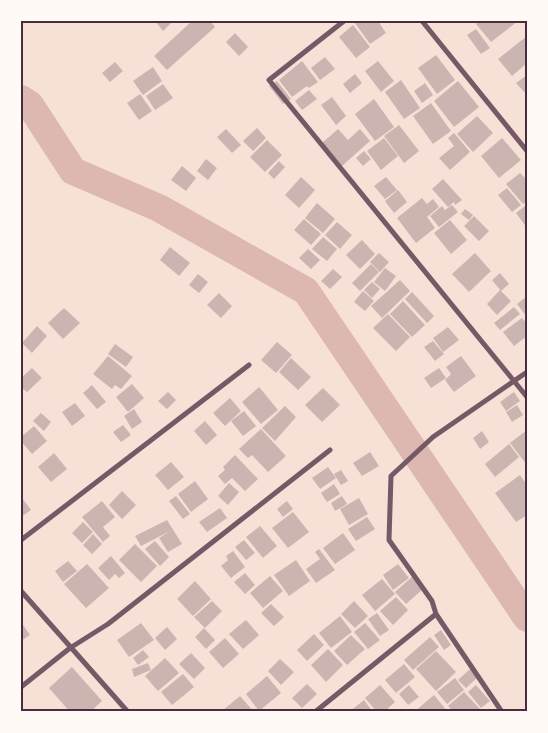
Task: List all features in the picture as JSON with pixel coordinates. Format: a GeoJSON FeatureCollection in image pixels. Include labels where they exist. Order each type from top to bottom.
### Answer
{"type":"FeatureCollection","features":[{"type":"Feature","properties":{"kind":"street"},"geometry":{"type":"LineString","coordinates":[[344,21],[269,80],[527,397]]}},
{"type":"Feature","properties":{"kind":"street"},"geometry":{"type":"LineString","coordinates":[[422,21],[527,151]]}},
{"type":"Feature","properties":{"kind":"street"},"geometry":{"type":"LineString","coordinates":[[21,540],[249,365]]}},
{"type":"Feature","properties":{"kind":"street"},"geometry":{"type":"LineString","coordinates":[[502,712],[436,614],[432,601],[389,540],[391,476],[433,437],[527,372]]}},
{"type":"Feature","properties":{"kind":"street"},"geometry":{"type":"LineString","coordinates":[[21,687],[70,648],[115,618],[330,450]]}},
{"type":"Feature","properties":{"kind":"street"},"geometry":{"type":"LineString","coordinates":[[21,591],[128,712]]}},
{"type":"Feature","properties":{"kind":"street"},"geometry":{"type":"LineString","coordinates":[[315,712],[436,614]]}},
{"type":"Feature","properties":{"kind":"building"},"geometry":{"type":"Polygon","coordinates":[[[155,21],[173,21],[163,31],[155,21]]]}},
{"type":"Feature","properties":{"kind":"building"},"geometry":{"type":"Polygon","coordinates":[[[192,21],[210,21],[215,27],[167,70],[154,56],[192,21]]]}},
{"type":"Feature","properties":{"kind":"building"},"geometry":{"type":"Polygon","coordinates":[[[357,21],[378,21],[386,33],[370,44],[355,23],[357,21]]]}},
{"type":"Feature","properties":{"kind":"building"},"geometry":{"type":"Polygon","coordinates":[[[479,21],[518,21],[491,42],[476,24],[479,21]]]}},
{"type":"Feature","properties":{"kind":"building"},"geometry":{"type":"Polygon","coordinates":[[[353,25],[370,47],[356,58],[339,37],[353,25]]]}},
{"type":"Feature","properties":{"kind":"building"},"geometry":{"type":"Polygon","coordinates":[[[476,29],[490,48],[481,54],[467,35],[476,29]]]}},
{"type":"Feature","properties":{"kind":"building"},"geometry":{"type":"Polygon","coordinates":[[[235,33],[248,47],[239,56],[226,42],[235,33]]]}},
{"type":"Feature","properties":{"kind":"building"},"geometry":{"type":"Polygon","coordinates":[[[527,36],[527,63],[512,76],[498,59],[527,36]]]}},
{"type":"Feature","properties":{"kind":"building"},"geometry":{"type":"Polygon","coordinates":[[[436,55],[455,80],[437,94],[418,68],[436,55]]]}},
{"type":"Feature","properties":{"kind":"building"},"geometry":{"type":"Polygon","coordinates":[[[325,57],[335,69],[320,80],[311,68],[325,57]]]}},
{"type":"Feature","properties":{"kind":"building"},"geometry":{"type":"Polygon","coordinates":[[[302,61],[318,82],[309,88],[307,86],[292,97],[279,80],[302,61]]]}},
{"type":"Feature","properties":{"kind":"building"},"geometry":{"type":"Polygon","coordinates":[[[378,61],[394,81],[381,92],[365,71],[378,61]]]}},
{"type":"Feature","properties":{"kind":"building"},"geometry":{"type":"Polygon","coordinates":[[[115,62],[123,71],[110,82],[102,73],[115,62]]]}},
{"type":"Feature","properties":{"kind":"building"},"geometry":{"type":"Polygon","coordinates":[[[153,67],[162,81],[143,95],[133,81],[153,67]]]}},
{"type":"Feature","properties":{"kind":"building"},"geometry":{"type":"Polygon","coordinates":[[[355,74],[362,83],[350,93],[343,84],[355,74]]]}},
{"type":"Feature","properties":{"kind":"building"},"geometry":{"type":"Polygon","coordinates":[[[527,75],[527,95],[516,83],[527,75]]]}},
{"type":"Feature","properties":{"kind":"building"},"geometry":{"type":"Polygon","coordinates":[[[401,80],[420,108],[404,119],[385,92],[401,80]]]}},
{"type":"Feature","properties":{"kind":"building"},"geometry":{"type":"Polygon","coordinates":[[[277,81],[291,99],[283,104],[269,86],[277,81]]]}},
{"type":"Feature","properties":{"kind":"building"},"geometry":{"type":"Polygon","coordinates":[[[458,81],[479,107],[454,127],[434,101],[458,81]]]}},
{"type":"Feature","properties":{"kind":"building"},"geometry":{"type":"Polygon","coordinates":[[[425,83],[433,95],[422,103],[414,91],[425,83]]]}},
{"type":"Feature","properties":{"kind":"building"},"geometry":{"type":"Polygon","coordinates":[[[163,84],[173,98],[155,110],[146,96],[163,84]]]}},
{"type":"Feature","properties":{"kind":"building"},"geometry":{"type":"Polygon","coordinates":[[[309,90],[317,99],[302,110],[295,101],[309,90]]]}},
{"type":"Feature","properties":{"kind":"building"},"geometry":{"type":"Polygon","coordinates":[[[140,94],[152,111],[139,120],[127,103],[140,94]]]}},
{"type":"Feature","properties":{"kind":"building"},"geometry":{"type":"Polygon","coordinates":[[[332,97],[346,116],[336,125],[321,105],[332,97]]]}},
{"type":"Feature","properties":{"kind":"building"},"geometry":{"type":"Polygon","coordinates":[[[374,99],[394,127],[375,141],[355,114],[374,99]]]}},
{"type":"Feature","properties":{"kind":"building"},"geometry":{"type":"Polygon","coordinates":[[[431,103],[451,131],[433,144],[413,116],[431,103]]]}},
{"type":"Feature","properties":{"kind":"building"},"geometry":{"type":"Polygon","coordinates":[[[477,116],[493,133],[473,152],[457,134],[477,116]]]}},
{"type":"Feature","properties":{"kind":"building"},"geometry":{"type":"Polygon","coordinates":[[[399,125],[419,151],[404,163],[384,136],[399,125]]]}},
{"type":"Feature","properties":{"kind":"building"},"geometry":{"type":"Polygon","coordinates":[[[257,128],[266,138],[253,151],[243,141],[257,128]]]}},
{"type":"Feature","properties":{"kind":"building"},"geometry":{"type":"Polygon","coordinates":[[[226,129],[241,145],[232,153],[217,137],[226,129]]]}},
{"type":"Feature","properties":{"kind":"building"},"geometry":{"type":"Polygon","coordinates":[[[338,129],[348,140],[360,129],[370,141],[342,166],[322,143],[338,129]]]}},
{"type":"Feature","properties":{"kind":"building"},"geometry":{"type":"Polygon","coordinates":[[[454,133],[470,152],[450,170],[439,158],[454,146],[448,138],[454,133]]]}},
{"type":"Feature","properties":{"kind":"building"},"geometry":{"type":"Polygon","coordinates":[[[384,138],[398,156],[381,170],[367,151],[384,138]]]}},
{"type":"Feature","properties":{"kind":"building"},"geometry":{"type":"Polygon","coordinates":[[[502,138],[521,160],[499,178],[481,156],[502,138]]]}},
{"type":"Feature","properties":{"kind":"building"},"geometry":{"type":"Polygon","coordinates":[[[267,140],[282,155],[265,172],[250,157],[267,140]]]}},
{"type":"Feature","properties":{"kind":"building"},"geometry":{"type":"Polygon","coordinates":[[[364,151],[371,159],[363,166],[356,158],[364,151]]]}},
{"type":"Feature","properties":{"kind":"building"},"geometry":{"type":"Polygon","coordinates":[[[206,159],[217,168],[208,180],[197,171],[206,159]]]}},
{"type":"Feature","properties":{"kind":"building"},"geometry":{"type":"Polygon","coordinates":[[[279,161],[285,167],[274,179],[268,173],[279,161]]]}},
{"type":"Feature","properties":{"kind":"building"},"geometry":{"type":"Polygon","coordinates":[[[182,166],[196,178],[186,191],[171,180],[182,166]]]}},
{"type":"Feature","properties":{"kind":"building"},"geometry":{"type":"Polygon","coordinates":[[[520,173],[525,178],[527,176],[527,201],[523,204],[506,184],[520,173]]]}},
{"type":"Feature","properties":{"kind":"building"},"geometry":{"type":"Polygon","coordinates":[[[301,177],[315,190],[299,208],[285,195],[301,177]]]}},
{"type":"Feature","properties":{"kind":"building"},"geometry":{"type":"Polygon","coordinates":[[[386,177],[397,190],[385,199],[374,186],[386,177]]]}},
{"type":"Feature","properties":{"kind":"building"},"geometry":{"type":"Polygon","coordinates":[[[443,179],[462,200],[455,205],[454,202],[448,207],[432,189],[443,179]]]}},
{"type":"Feature","properties":{"kind":"building"},"geometry":{"type":"Polygon","coordinates":[[[507,188],[521,205],[512,212],[498,195],[507,188]]]}},
{"type":"Feature","properties":{"kind":"building"},"geometry":{"type":"Polygon","coordinates":[[[398,190],[407,202],[394,213],[385,201],[398,190]]]}},
{"type":"Feature","properties":{"kind":"building"},"geometry":{"type":"Polygon","coordinates":[[[422,198],[427,204],[433,199],[439,207],[427,217],[435,228],[416,243],[397,218],[422,198]]]}},
{"type":"Feature","properties":{"kind":"building"},"geometry":{"type":"Polygon","coordinates":[[[317,203],[335,219],[323,233],[305,218],[317,203]]]}},
{"type":"Feature","properties":{"kind":"building"},"geometry":{"type":"Polygon","coordinates":[[[452,205],[458,212],[439,227],[430,216],[442,206],[445,210],[452,205]]]}},
{"type":"Feature","properties":{"kind":"building"},"geometry":{"type":"Polygon","coordinates":[[[525,206],[527,208],[527,228],[516,213],[525,206]]]}},
{"type":"Feature","properties":{"kind":"building"},"geometry":{"type":"Polygon","coordinates":[[[465,209],[473,215],[469,220],[461,214],[465,209]]]}},
{"type":"Feature","properties":{"kind":"building"},"geometry":{"type":"Polygon","coordinates":[[[474,216],[489,231],[479,241],[464,226],[474,216]]]}},
{"type":"Feature","properties":{"kind":"building"},"geometry":{"type":"Polygon","coordinates":[[[304,219],[321,234],[311,245],[294,230],[304,219]]]}},
{"type":"Feature","properties":{"kind":"building"},"geometry":{"type":"Polygon","coordinates":[[[450,220],[467,240],[451,254],[434,233],[450,220]]]}},
{"type":"Feature","properties":{"kind":"building"},"geometry":{"type":"Polygon","coordinates":[[[337,222],[352,235],[340,249],[325,235],[337,222]]]}},
{"type":"Feature","properties":{"kind":"building"},"geometry":{"type":"Polygon","coordinates":[[[323,237],[337,249],[327,261],[312,249],[323,237]]]}},
{"type":"Feature","properties":{"kind":"building"},"geometry":{"type":"Polygon","coordinates":[[[362,240],[375,254],[360,269],[346,255],[362,240]]]}},
{"type":"Feature","properties":{"kind":"building"},"geometry":{"type":"Polygon","coordinates":[[[170,247],[190,263],[179,276],[160,260],[170,247]]]}},
{"type":"Feature","properties":{"kind":"building"},"geometry":{"type":"Polygon","coordinates":[[[308,249],[320,260],[311,269],[299,258],[308,249]]]}},
{"type":"Feature","properties":{"kind":"building"},"geometry":{"type":"Polygon","coordinates":[[[379,253],[389,262],[380,272],[370,262],[379,253]]]}},
{"type":"Feature","properties":{"kind":"building"},"geometry":{"type":"Polygon","coordinates":[[[475,253],[491,271],[469,292],[452,274],[475,253]]]}},
{"type":"Feature","properties":{"kind":"building"},"geometry":{"type":"Polygon","coordinates":[[[371,264],[379,272],[360,291],[352,283],[371,264]]]}},
{"type":"Feature","properties":{"kind":"building"},"geometry":{"type":"Polygon","coordinates":[[[385,268],[396,276],[385,291],[374,282],[385,268]]]}},
{"type":"Feature","properties":{"kind":"building"},"geometry":{"type":"Polygon","coordinates":[[[333,269],[342,277],[330,289],[321,281],[333,269]]]}},
{"type":"Feature","properties":{"kind":"building"},"geometry":{"type":"Polygon","coordinates":[[[500,273],[509,284],[501,291],[492,280],[500,273]]]}},
{"type":"Feature","properties":{"kind":"building"},"geometry":{"type":"Polygon","coordinates":[[[198,274],[208,282],[199,293],[189,285],[198,274]]]}},
{"type":"Feature","properties":{"kind":"building"},"geometry":{"type":"Polygon","coordinates":[[[400,280],[410,291],[382,318],[371,306],[400,280]]]}},
{"type":"Feature","properties":{"kind":"building"},"geometry":{"type":"Polygon","coordinates":[[[372,282],[380,289],[372,298],[364,290],[372,282]]]}},
{"type":"Feature","properties":{"kind":"building"},"geometry":{"type":"Polygon","coordinates":[[[500,290],[511,301],[497,315],[487,304],[500,290]]]}},
{"type":"Feature","properties":{"kind":"building"},"geometry":{"type":"Polygon","coordinates":[[[363,291],[374,301],[365,311],[354,302],[363,291]]]}},
{"type":"Feature","properties":{"kind":"building"},"geometry":{"type":"Polygon","coordinates":[[[412,292],[434,316],[427,323],[405,299],[412,292]]]}},
{"type":"Feature","properties":{"kind":"building"},"geometry":{"type":"Polygon","coordinates":[[[219,293],[232,306],[221,318],[207,305],[219,293]]]}},
{"type":"Feature","properties":{"kind":"building"},"geometry":{"type":"Polygon","coordinates":[[[527,296],[527,317],[517,304],[527,296]]]}},
{"type":"Feature","properties":{"kind":"building"},"geometry":{"type":"Polygon","coordinates":[[[403,301],[425,325],[412,337],[390,314],[403,301]]]}},
{"type":"Feature","properties":{"kind":"building"},"geometry":{"type":"Polygon","coordinates":[[[514,307],[520,314],[500,330],[494,323],[514,307]]]}},
{"type":"Feature","properties":{"kind":"building"},"geometry":{"type":"Polygon","coordinates":[[[64,308],[80,323],[63,339],[48,323],[64,308]]]}},
{"type":"Feature","properties":{"kind":"building"},"geometry":{"type":"Polygon","coordinates":[[[388,314],[410,337],[396,351],[373,328],[388,314]]]}},
{"type":"Feature","properties":{"kind":"building"},"geometry":{"type":"Polygon","coordinates":[[[522,318],[527,324],[527,336],[514,346],[503,332],[522,318]]]}},
{"type":"Feature","properties":{"kind":"building"},"geometry":{"type":"Polygon","coordinates":[[[37,326],[47,336],[32,353],[22,343],[37,326]]]}},
{"type":"Feature","properties":{"kind":"building"},"geometry":{"type":"Polygon","coordinates":[[[448,327],[459,340],[443,352],[433,338],[448,327]]]}},
{"type":"Feature","properties":{"kind":"building"},"geometry":{"type":"Polygon","coordinates":[[[433,341],[444,354],[435,361],[424,347],[433,341]]]}},
{"type":"Feature","properties":{"kind":"building"},"geometry":{"type":"Polygon","coordinates":[[[277,342],[292,355],[276,373],[261,360],[277,342]]]}},
{"type":"Feature","properties":{"kind":"building"},"geometry":{"type":"Polygon","coordinates":[[[115,344],[133,357],[126,367],[108,354],[115,344]]]}},
{"type":"Feature","properties":{"kind":"building"},"geometry":{"type":"Polygon","coordinates":[[[108,356],[132,376],[121,389],[115,385],[112,389],[93,374],[108,356]]]}},
{"type":"Feature","properties":{"kind":"building"},"geometry":{"type":"Polygon","coordinates":[[[461,356],[476,376],[454,392],[445,380],[451,374],[446,367],[461,356]]]}},
{"type":"Feature","properties":{"kind":"building"},"geometry":{"type":"Polygon","coordinates":[[[291,358],[311,377],[298,390],[279,372],[291,358]]]}},
{"type":"Feature","properties":{"kind":"building"},"geometry":{"type":"Polygon","coordinates":[[[32,368],[42,378],[27,392],[21,387],[21,378],[32,368]]]}},
{"type":"Feature","properties":{"kind":"building"},"geometry":{"type":"Polygon","coordinates":[[[439,368],[446,378],[431,388],[424,378],[439,368]]]}},
{"type":"Feature","properties":{"kind":"building"},"geometry":{"type":"Polygon","coordinates":[[[132,384],[144,398],[128,412],[116,397],[132,384]]]}},
{"type":"Feature","properties":{"kind":"building"},"geometry":{"type":"Polygon","coordinates":[[[92,385],[106,402],[97,409],[83,393],[92,385]]]}},
{"type":"Feature","properties":{"kind":"building"},"geometry":{"type":"Polygon","coordinates":[[[259,387],[278,410],[261,424],[242,402],[259,387]]]}},
{"type":"Feature","properties":{"kind":"building"},"geometry":{"type":"Polygon","coordinates":[[[323,388],[340,405],[322,422],[305,405],[323,388]]]}},
{"type":"Feature","properties":{"kind":"building"},"geometry":{"type":"Polygon","coordinates":[[[168,392],[176,400],[167,409],[158,401],[168,392]]]}},
{"type":"Feature","properties":{"kind":"building"},"geometry":{"type":"Polygon","coordinates":[[[514,392],[520,401],[506,411],[500,402],[514,392]]]}},
{"type":"Feature","properties":{"kind":"building"},"geometry":{"type":"Polygon","coordinates":[[[230,398],[241,411],[225,426],[213,413],[230,398]]]}},
{"type":"Feature","properties":{"kind":"building"},"geometry":{"type":"Polygon","coordinates":[[[75,403],[85,416],[72,426],[62,412],[75,403]]]}},
{"type":"Feature","properties":{"kind":"building"},"geometry":{"type":"Polygon","coordinates":[[[517,405],[523,415],[512,422],[506,412],[517,405]]]}},
{"type":"Feature","properties":{"kind":"building"},"geometry":{"type":"Polygon","coordinates":[[[285,406],[296,417],[275,441],[262,428],[285,406]]]}},
{"type":"Feature","properties":{"kind":"building"},"geometry":{"type":"Polygon","coordinates":[[[134,409],[142,422],[132,429],[124,416],[134,409]]]}},
{"type":"Feature","properties":{"kind":"building"},"geometry":{"type":"Polygon","coordinates":[[[244,411],[256,426],[243,436],[231,421],[244,411]]]}},
{"type":"Feature","properties":{"kind":"building"},"geometry":{"type":"Polygon","coordinates":[[[41,413],[51,422],[44,431],[33,421],[41,413]]]}},
{"type":"Feature","properties":{"kind":"building"},"geometry":{"type":"Polygon","coordinates":[[[205,421],[217,435],[206,445],[194,431],[205,421]]]}},
{"type":"Feature","properties":{"kind":"building"},"geometry":{"type":"Polygon","coordinates":[[[123,425],[131,435],[121,442],[113,432],[123,425]]]}},
{"type":"Feature","properties":{"kind":"building"},"geometry":{"type":"Polygon","coordinates":[[[34,426],[47,441],[32,454],[21,441],[21,437],[34,426]]]}},
{"type":"Feature","properties":{"kind":"building"},"geometry":{"type":"Polygon","coordinates":[[[261,429],[286,456],[268,472],[252,455],[248,458],[239,449],[261,429]]]}},
{"type":"Feature","properties":{"kind":"building"},"geometry":{"type":"Polygon","coordinates":[[[527,430],[527,465],[510,443],[527,430]]]}},
{"type":"Feature","properties":{"kind":"building"},"geometry":{"type":"Polygon","coordinates":[[[482,431],[489,442],[480,449],[473,438],[482,431]]]}},
{"type":"Feature","properties":{"kind":"building"},"geometry":{"type":"Polygon","coordinates":[[[509,444],[519,457],[495,477],[485,464],[509,444]]]}},
{"type":"Feature","properties":{"kind":"building"},"geometry":{"type":"Polygon","coordinates":[[[370,452],[379,466],[362,476],[353,463],[370,452]]]}},
{"type":"Feature","properties":{"kind":"building"},"geometry":{"type":"Polygon","coordinates":[[[54,453],[67,469],[51,482],[38,467],[54,453]]]}},
{"type":"Feature","properties":{"kind":"building"},"geometry":{"type":"Polygon","coordinates":[[[235,455],[258,479],[245,491],[232,478],[225,484],[218,476],[225,470],[223,467],[235,455]]]}},
{"type":"Feature","properties":{"kind":"building"},"geometry":{"type":"Polygon","coordinates":[[[171,462],[184,477],[168,490],[155,475],[171,462]]]}},
{"type":"Feature","properties":{"kind":"building"},"geometry":{"type":"Polygon","coordinates":[[[328,467],[336,478],[320,489],[312,478],[328,467]]]}},
{"type":"Feature","properties":{"kind":"building"},"geometry":{"type":"Polygon","coordinates":[[[341,470],[348,481],[341,485],[334,474],[341,470]]]}},
{"type":"Feature","properties":{"kind":"building"},"geometry":{"type":"Polygon","coordinates":[[[520,475],[527,485],[527,515],[516,522],[495,493],[520,475]]]}},
{"type":"Feature","properties":{"kind":"building"},"geometry":{"type":"Polygon","coordinates":[[[195,481],[208,499],[191,512],[178,494],[195,481]]]}},
{"type":"Feature","properties":{"kind":"building"},"geometry":{"type":"Polygon","coordinates":[[[229,483],[239,492],[228,505],[218,496],[229,483]]]}},
{"type":"Feature","properties":{"kind":"building"},"geometry":{"type":"Polygon","coordinates":[[[334,484],[340,494],[327,502],[321,493],[334,484]]]}},
{"type":"Feature","properties":{"kind":"building"},"geometry":{"type":"Polygon","coordinates":[[[122,491],[136,505],[122,519],[109,505],[122,491]]]}},
{"type":"Feature","properties":{"kind":"building"},"geometry":{"type":"Polygon","coordinates":[[[176,496],[190,514],[183,519],[169,501],[176,496]]]}},
{"type":"Feature","properties":{"kind":"building"},"geometry":{"type":"Polygon","coordinates":[[[342,496],[347,504],[335,511],[331,503],[342,496]]]}},
{"type":"Feature","properties":{"kind":"building"},"geometry":{"type":"Polygon","coordinates":[[[359,498],[368,514],[349,525],[340,509],[359,498]]]}},
{"type":"Feature","properties":{"kind":"building"},"geometry":{"type":"Polygon","coordinates":[[[21,499],[31,510],[21,517],[21,499]]]}},
{"type":"Feature","properties":{"kind":"building"},"geometry":{"type":"Polygon","coordinates":[[[102,501],[115,517],[103,527],[110,536],[103,542],[82,517],[102,501]]]}},
{"type":"Feature","properties":{"kind":"building"},"geometry":{"type":"Polygon","coordinates":[[[287,501],[293,509],[283,517],[277,509],[287,501]]]}},
{"type":"Feature","properties":{"kind":"building"},"geometry":{"type":"Polygon","coordinates":[[[220,508],[227,518],[207,532],[199,522],[220,508]]]}},
{"type":"Feature","properties":{"kind":"building"},"geometry":{"type":"Polygon","coordinates":[[[293,512],[309,532],[288,548],[272,528],[293,512]]]}},
{"type":"Feature","properties":{"kind":"building"},"geometry":{"type":"Polygon","coordinates":[[[367,517],[375,529],[356,541],[348,529],[367,517]]]}},
{"type":"Feature","properties":{"kind":"building"},"geometry":{"type":"Polygon","coordinates":[[[167,520],[182,544],[168,552],[159,538],[170,531],[141,546],[135,536],[167,520]]]}},
{"type":"Feature","properties":{"kind":"building"},"geometry":{"type":"Polygon","coordinates":[[[83,522],[93,532],[82,543],[72,533],[83,522]]]}},
{"type":"Feature","properties":{"kind":"building"},"geometry":{"type":"Polygon","coordinates":[[[260,526],[277,546],[263,558],[246,537],[260,526]]]}},
{"type":"Feature","properties":{"kind":"building"},"geometry":{"type":"Polygon","coordinates":[[[343,533],[355,550],[335,564],[323,548],[343,533]]]}},
{"type":"Feature","properties":{"kind":"building"},"geometry":{"type":"Polygon","coordinates":[[[93,534],[102,544],[92,554],[83,545],[93,534]]]}},
{"type":"Feature","properties":{"kind":"building"},"geometry":{"type":"Polygon","coordinates":[[[244,540],[255,553],[246,560],[235,547],[244,540]]]}},
{"type":"Feature","properties":{"kind":"building"},"geometry":{"type":"Polygon","coordinates":[[[155,541],[169,557],[160,566],[145,549],[155,541]]]}},
{"type":"Feature","properties":{"kind":"building"},"geometry":{"type":"Polygon","coordinates":[[[135,544],[157,566],[141,582],[119,560],[135,544]]]}},
{"type":"Feature","properties":{"kind":"building"},"geometry":{"type":"Polygon","coordinates":[[[319,549],[335,570],[316,583],[306,569],[320,559],[315,552],[319,549]]]}},
{"type":"Feature","properties":{"kind":"building"},"geometry":{"type":"Polygon","coordinates":[[[233,551],[245,567],[231,578],[221,566],[228,560],[226,556],[233,551]]]}},
{"type":"Feature","properties":{"kind":"building"},"geometry":{"type":"Polygon","coordinates":[[[111,556],[125,573],[119,578],[115,574],[109,580],[98,568],[111,556]]]}},
{"type":"Feature","properties":{"kind":"building"},"geometry":{"type":"Polygon","coordinates":[[[296,560],[310,581],[289,596],[274,575],[296,560]]]}},
{"type":"Feature","properties":{"kind":"building"},"geometry":{"type":"Polygon","coordinates":[[[68,561],[77,571],[63,582],[55,571],[68,561]]]}},
{"type":"Feature","properties":{"kind":"building"},"geometry":{"type":"Polygon","coordinates":[[[87,564],[109,588],[86,608],[64,584],[87,564]]]}},
{"type":"Feature","properties":{"kind":"building"},"geometry":{"type":"Polygon","coordinates":[[[398,564],[409,578],[393,590],[383,575],[398,564]]]}},
{"type":"Feature","properties":{"kind":"building"},"geometry":{"type":"Polygon","coordinates":[[[245,573],[255,585],[245,594],[234,582],[245,573]]]}},
{"type":"Feature","properties":{"kind":"building"},"geometry":{"type":"Polygon","coordinates":[[[270,576],[283,591],[263,608],[250,593],[270,576]]]}},
{"type":"Feature","properties":{"kind":"building"},"geometry":{"type":"Polygon","coordinates":[[[413,576],[424,588],[406,604],[395,592],[413,576]]]}},
{"type":"Feature","properties":{"kind":"building"},"geometry":{"type":"Polygon","coordinates":[[[382,579],[395,594],[375,611],[362,595],[382,579]]]}},
{"type":"Feature","properties":{"kind":"building"},"geometry":{"type":"Polygon","coordinates":[[[195,581],[211,599],[193,616],[177,599],[195,581]]]}},
{"type":"Feature","properties":{"kind":"building"},"geometry":{"type":"Polygon","coordinates":[[[396,597],[408,610],[393,625],[380,611],[396,597]]]}},
{"type":"Feature","properties":{"kind":"building"},"geometry":{"type":"Polygon","coordinates":[[[212,601],[222,611],[205,628],[194,617],[212,601]]]}},
{"type":"Feature","properties":{"kind":"building"},"geometry":{"type":"Polygon","coordinates":[[[354,601],[368,616],[355,628],[341,614],[354,601]]]}},
{"type":"Feature","properties":{"kind":"building"},"geometry":{"type":"Polygon","coordinates":[[[271,604],[284,617],[274,626],[261,613],[271,604]]]}},
{"type":"Feature","properties":{"kind":"building"},"geometry":{"type":"Polygon","coordinates":[[[377,613],[389,630],[380,636],[368,619],[377,613]]]}},
{"type":"Feature","properties":{"kind":"building"},"geometry":{"type":"Polygon","coordinates":[[[340,616],[352,632],[331,648],[319,633],[340,616]]]}},
{"type":"Feature","properties":{"kind":"building"},"geometry":{"type":"Polygon","coordinates":[[[246,620],[259,635],[243,649],[229,634],[246,620]]]}},
{"type":"Feature","properties":{"kind":"building"},"geometry":{"type":"Polygon","coordinates":[[[21,622],[30,635],[21,641],[21,622]]]}},
{"type":"Feature","properties":{"kind":"building"},"geometry":{"type":"Polygon","coordinates":[[[141,623],[154,640],[129,657],[117,640],[141,623]]]}},
{"type":"Feature","properties":{"kind":"building"},"geometry":{"type":"Polygon","coordinates":[[[365,623],[380,640],[368,649],[354,632],[365,623]]]}},
{"type":"Feature","properties":{"kind":"building"},"geometry":{"type":"Polygon","coordinates":[[[167,627],[177,639],[165,650],[155,638],[167,627]]]}},
{"type":"Feature","properties":{"kind":"building"},"geometry":{"type":"Polygon","coordinates":[[[204,628],[215,640],[206,649],[195,637],[204,628]]]}},
{"type":"Feature","properties":{"kind":"building"},"geometry":{"type":"Polygon","coordinates":[[[441,630],[451,645],[444,650],[434,635],[441,630]]]}},
{"type":"Feature","properties":{"kind":"building"},"geometry":{"type":"Polygon","coordinates":[[[314,634],[324,645],[307,661],[297,650],[314,634]]]}},
{"type":"Feature","properties":{"kind":"building"},"geometry":{"type":"Polygon","coordinates":[[[351,635],[365,649],[347,665],[334,651],[351,635]]]}},
{"type":"Feature","properties":{"kind":"building"},"geometry":{"type":"Polygon","coordinates":[[[430,637],[439,647],[413,670],[404,660],[430,637]]]}},
{"type":"Feature","properties":{"kind":"building"},"geometry":{"type":"Polygon","coordinates":[[[225,638],[239,654],[223,668],[209,652],[225,638]]]}},
{"type":"Feature","properties":{"kind":"building"},"geometry":{"type":"Polygon","coordinates":[[[328,649],[343,665],[326,682],[311,665],[328,649]]]}},
{"type":"Feature","properties":{"kind":"building"},"geometry":{"type":"Polygon","coordinates":[[[143,650],[149,657],[138,665],[133,658],[143,650]]]}},
{"type":"Feature","properties":{"kind":"building"},"geometry":{"type":"Polygon","coordinates":[[[436,651],[456,672],[436,691],[416,669],[436,651]]]}},
{"type":"Feature","properties":{"kind":"building"},"geometry":{"type":"Polygon","coordinates":[[[191,653],[205,668],[194,679],[179,664],[191,653]]]}},
{"type":"Feature","properties":{"kind":"building"},"geometry":{"type":"Polygon","coordinates":[[[165,658],[179,673],[158,691],[145,676],[165,658]]]}},
{"type":"Feature","properties":{"kind":"building"},"geometry":{"type":"Polygon","coordinates":[[[280,659],[294,672],[281,685],[268,671],[280,659]]]}},
{"type":"Feature","properties":{"kind":"building"},"geometry":{"type":"Polygon","coordinates":[[[148,663],[151,670],[134,677],[132,669],[148,663]]]}},
{"type":"Feature","properties":{"kind":"building"},"geometry":{"type":"Polygon","coordinates":[[[404,664],[415,677],[396,693],[385,680],[404,664]]]}},
{"type":"Feature","properties":{"kind":"building"},"geometry":{"type":"Polygon","coordinates":[[[72,667],[102,701],[90,712],[70,712],[49,688],[72,667]]]}},
{"type":"Feature","properties":{"kind":"building"},"geometry":{"type":"Polygon","coordinates":[[[470,669],[478,677],[466,688],[458,680],[470,669]]]}},
{"type":"Feature","properties":{"kind":"building"},"geometry":{"type":"Polygon","coordinates":[[[183,674],[194,687],[172,705],[161,692],[183,674]]]}},
{"type":"Feature","properties":{"kind":"building"},"geometry":{"type":"Polygon","coordinates":[[[267,676],[281,693],[259,711],[246,694],[267,676]]]}},
{"type":"Feature","properties":{"kind":"building"},"geometry":{"type":"Polygon","coordinates":[[[455,678],[464,690],[447,704],[437,692],[455,678]]]}},
{"type":"Feature","properties":{"kind":"building"},"geometry":{"type":"Polygon","coordinates":[[[307,684],[317,694],[302,708],[292,698],[307,684]]]}},
{"type":"Feature","properties":{"kind":"building"},"geometry":{"type":"Polygon","coordinates":[[[380,685],[395,702],[384,712],[377,712],[365,698],[380,685]]]}},
{"type":"Feature","properties":{"kind":"building"},"geometry":{"type":"Polygon","coordinates":[[[409,685],[419,697],[408,705],[399,694],[409,685]]]}},
{"type":"Feature","properties":{"kind":"building"},"geometry":{"type":"Polygon","coordinates":[[[476,685],[490,701],[481,708],[468,692],[476,685]]]}},
{"type":"Feature","properties":{"kind":"building"},"geometry":{"type":"Polygon","coordinates":[[[464,692],[480,709],[477,712],[454,712],[448,706],[464,692]]]}},
{"type":"Feature","properties":{"kind":"building"},"geometry":{"type":"Polygon","coordinates":[[[434,695],[448,712],[414,712],[434,695]]]}},
{"type":"Feature","properties":{"kind":"building"},"geometry":{"type":"Polygon","coordinates":[[[240,696],[254,712],[224,712],[223,710],[240,696]]]}},
{"type":"Feature","properties":{"kind":"building"},"geometry":{"type":"Polygon","coordinates":[[[364,700],[373,712],[349,712],[364,700]]]}},
{"type":"Feature","properties":{"kind":"waterway"},"geometry":{"type":"LineString","coordinates":[[21,99],[30,105],[73,171],[159,208],[306,291],[527,618]]}}]}
